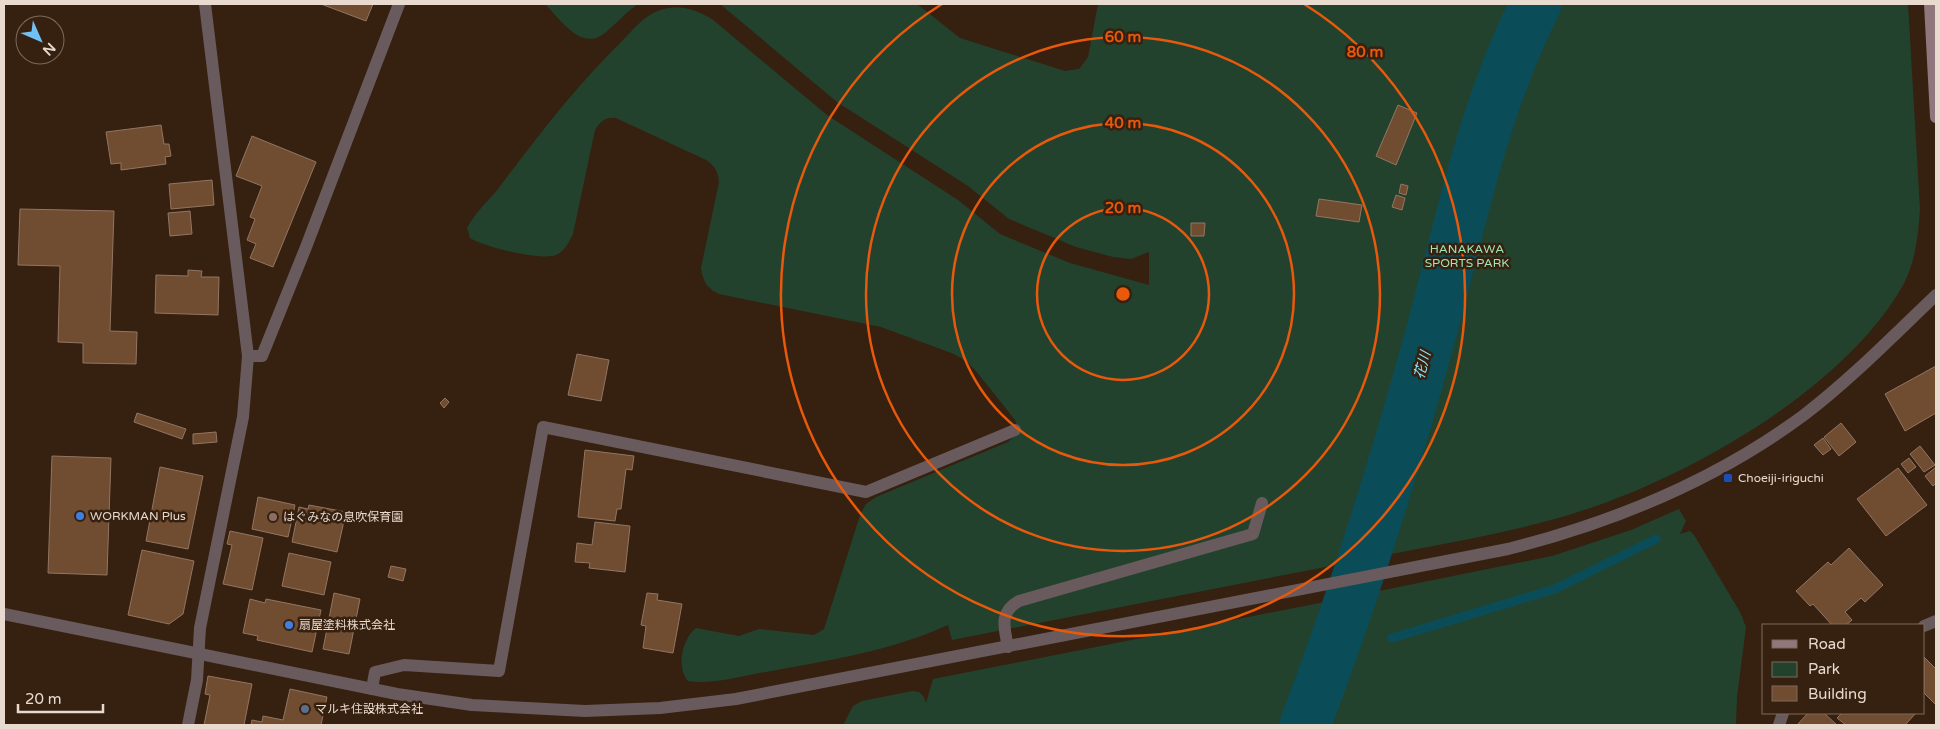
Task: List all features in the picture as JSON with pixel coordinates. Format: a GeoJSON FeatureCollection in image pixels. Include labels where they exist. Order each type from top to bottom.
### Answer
{"type":"FeatureCollection","features":[{"type":"Feature","properties":{"kind":"main road"},"geometry":{"type":"LineString","coordinates":[[1930,4],[1936,117]]}},
{"type":"Feature","properties":{"kind":"street"},"geometry":{"type":"LineString","coordinates":[[188,725],[197,680],[200,628],[243,417],[248,356],[205,4]]}},
{"type":"Feature","properties":{"kind":"street"},"geometry":{"type":"LineString","coordinates":[[248,356],[262,356],[400,4]]}},
{"type":"Feature","properties":{"kind":"street"},"geometry":{"type":"LineString","coordinates":[[4,614],[434,700],[509,709],[585,711],[660,708],[745,697],[1508,549],[1625,514],[1700,480],[1736,460],[1804,415],[1866,362],[1936,295]]}},
{"type":"Feature","properties":{"kind":"street"},"geometry":{"type":"LineString","coordinates":[[372,688],[375,672],[404,665],[498,671],[542,427],[866,492],[1015,430]]}},
{"type":"Feature","properties":{"kind":"street"},"geometry":{"type":"LineString","coordinates":[[1008,646],[1004,624],[1005,614],[1010,606],[1019,600],[1253,534],[1262,503]]}},
{"type":"Feature","properties":{"kind":"green space"},"geometry":{"type":"Polygon","coordinates":[[[545,4],[638,4],[606,32],[589,39],[580,37],[572,32],[545,4]]]}},
{"type":"Feature","properties":{"kind":"green space","name":"HANAKAWA SPORTS PARK"},"geometry":{"type":"Polygon","coordinates":[[[720,4],[917,4],[960,38],[1065,71],[1079,69],[1088,57],[1098,4],[1908,4],[1920,209],[1918,231],[1909,273],[1899,292],[1872,329],[1839,363],[1800,396],[1758,426],[1713,453],[1623,496],[1555,519],[1503,532],[1371,558],[1359,595],[1552,556],[1631,530],[1679,509],[1686,521],[1680,534],[1690,531],[1694,535],[1740,612],[1746,627],[1737,697],[1736,725],[843,725],[853,706],[862,701],[912,691],[919,692],[924,697],[926,703],[933,679],[1340,599],[1351,562],[952,640],[948,625],[903,642],[856,655],[724,680],[688,681],[682,668],[682,653],[687,639],[696,628],[739,636],[759,629],[814,635],[824,629],[860,515],[866,504],[876,497],[1008,442],[1015,435],[1017,427],[1015,420],[976,371],[966,361],[954,354],[881,327],[719,294],[711,289],[704,281],[701,268],[719,182],[716,169],[706,160],[616,118],[604,120],[595,130],[573,234],[562,251],[556,255],[548,256],[526,255],[500,249],[470,238],[467,228],[477,212],[498,189],[573,94],[644,19],[653,13],[672,7],[686,8],[705,15],[827,115],[958,200],[1000,234],[1070,263],[1149,285],[1149,252],[1131,259],[1113,257],[1076,247],[1009,219],[968,186],[837,102],[720,4]]]}},
{"type":"Feature","properties":{"kind":"building"},"geometry":{"type":"Polygon","coordinates":[[[321,4],[373,4],[366,21],[321,4]]]}},
{"type":"Feature","properties":{"kind":"building"},"geometry":{"type":"Polygon","coordinates":[[[1398,105],[1417,113],[1396,165],[1376,156],[1398,105]]]}},
{"type":"Feature","properties":{"kind":"building"},"geometry":{"type":"Polygon","coordinates":[[[161,125],[164,144],[169,144],[171,156],[165,157],[166,164],[121,170],[121,163],[111,164],[106,132],[161,125]]]}},
{"type":"Feature","properties":{"kind":"building"},"geometry":{"type":"Polygon","coordinates":[[[252,136],[316,162],[273,267],[250,258],[256,244],[247,240],[255,219],[250,217],[262,186],[236,176],[252,136]]]}},
{"type":"Feature","properties":{"kind":"building"},"geometry":{"type":"Polygon","coordinates":[[[212,180],[214,205],[171,209],[169,184],[212,180]]]}},
{"type":"Feature","properties":{"kind":"building"},"geometry":{"type":"Polygon","coordinates":[[[1401,184],[1408,186],[1406,195],[1399,193],[1401,184]]]}},
{"type":"Feature","properties":{"kind":"building"},"geometry":{"type":"Polygon","coordinates":[[[1396,195],[1405,198],[1402,210],[1392,207],[1396,195]]]}},
{"type":"Feature","properties":{"kind":"building"},"geometry":{"type":"Polygon","coordinates":[[[1319,199],[1362,205],[1359,222],[1316,216],[1319,199]]]}},
{"type":"Feature","properties":{"kind":"building"},"geometry":{"type":"Polygon","coordinates":[[[20,209],[114,211],[110,331],[137,332],[136,364],[83,363],[83,343],[58,342],[60,266],[18,265],[20,209]]]}},
{"type":"Feature","properties":{"kind":"building"},"geometry":{"type":"Polygon","coordinates":[[[190,211],[192,234],[170,236],[168,213],[190,211]]]}},
{"type":"Feature","properties":{"kind":"building"},"geometry":{"type":"Polygon","coordinates":[[[1191,223],[1205,223],[1204,236],[1191,236],[1191,223]]]}},
{"type":"Feature","properties":{"kind":"building"},"geometry":{"type":"Polygon","coordinates":[[[188,270],[202,271],[201,277],[219,277],[218,315],[155,313],[156,275],[188,276],[188,270]]]}},
{"type":"Feature","properties":{"kind":"building"},"geometry":{"type":"Polygon","coordinates":[[[577,354],[609,360],[601,401],[568,395],[577,354]]]}},
{"type":"Feature","properties":{"kind":"building"},"geometry":{"type":"Polygon","coordinates":[[[1936,366],[1936,413],[1905,431],[1885,394],[1936,366]]]}},
{"type":"Feature","properties":{"kind":"building"},"geometry":{"type":"Polygon","coordinates":[[[445,398],[449,402],[444,408],[440,403],[445,398]]]}},
{"type":"Feature","properties":{"kind":"building"},"geometry":{"type":"Polygon","coordinates":[[[137,413],[186,429],[182,439],[134,422],[137,413]]]}},
{"type":"Feature","properties":{"kind":"building"},"geometry":{"type":"Polygon","coordinates":[[[1841,423],[1856,442],[1839,456],[1824,437],[1841,423]]]}},
{"type":"Feature","properties":{"kind":"building"},"geometry":{"type":"Polygon","coordinates":[[[216,432],[217,442],[193,444],[193,434],[216,432]]]}},
{"type":"Feature","properties":{"kind":"building"},"geometry":{"type":"Polygon","coordinates":[[[1823,438],[1831,449],[1823,455],[1814,445],[1823,438]]]}},
{"type":"Feature","properties":{"kind":"building"},"geometry":{"type":"Polygon","coordinates":[[[1920,446],[1935,465],[1924,472],[1910,454],[1920,446]]]}},
{"type":"Feature","properties":{"kind":"building"},"geometry":{"type":"Polygon","coordinates":[[[585,450],[634,456],[632,470],[626,469],[621,509],[617,509],[615,521],[578,517],[585,450]]]}},
{"type":"Feature","properties":{"kind":"building","name":"WORKMAN Plus"},"geometry":{"type":"Polygon","coordinates":[[[52,456],[111,458],[107,575],[48,573],[52,456]]]}},
{"type":"Feature","properties":{"kind":"building"},"geometry":{"type":"Polygon","coordinates":[[[1909,458],[1916,467],[1908,473],[1901,464],[1909,458]]]}},
{"type":"Feature","properties":{"kind":"building"},"geometry":{"type":"Polygon","coordinates":[[[160,467],[203,476],[188,549],[146,541],[160,467]]]}},
{"type":"Feature","properties":{"kind":"building"},"geometry":{"type":"Polygon","coordinates":[[[1936,467],[1936,483],[1933,486],[1925,476],[1936,467]]]}},
{"type":"Feature","properties":{"kind":"building"},"geometry":{"type":"Polygon","coordinates":[[[1898,468],[1927,505],[1886,536],[1857,499],[1898,468]]]}},
{"type":"Feature","properties":{"kind":"building","name":"はぐみなの息吹保育園"},"geometry":{"type":"Polygon","coordinates":[[[258,497],[295,505],[288,537],[252,529],[258,497]]]}},
{"type":"Feature","properties":{"kind":"building"},"geometry":{"type":"Polygon","coordinates":[[[309,505],[346,512],[337,552],[292,542],[299,507],[308,509],[309,505]]]}},
{"type":"Feature","properties":{"kind":"building"},"geometry":{"type":"Polygon","coordinates":[[[595,522],[630,526],[625,572],[589,568],[590,563],[575,562],[577,543],[592,545],[595,522]]]}},
{"type":"Feature","properties":{"kind":"building"},"geometry":{"type":"Polygon","coordinates":[[[230,531],[263,538],[252,590],[223,584],[232,545],[227,544],[230,531]]]}},
{"type":"Feature","properties":{"kind":"building"},"geometry":{"type":"Polygon","coordinates":[[[1849,548],[1883,585],[1865,602],[1861,598],[1845,612],[1852,620],[1847,624],[1831,624],[1813,604],[1810,606],[1796,591],[1828,562],[1831,565],[1849,548]]]}},
{"type":"Feature","properties":{"kind":"building"},"geometry":{"type":"Polygon","coordinates":[[[142,550],[194,561],[183,614],[169,624],[128,615],[142,550]]]}},
{"type":"Feature","properties":{"kind":"building"},"geometry":{"type":"Polygon","coordinates":[[[289,553],[331,562],[324,595],[282,586],[289,553]]]}},
{"type":"Feature","properties":{"kind":"building"},"geometry":{"type":"Polygon","coordinates":[[[391,566],[406,569],[403,581],[388,577],[391,566]]]}},
{"type":"Feature","properties":{"kind":"building"},"geometry":{"type":"Polygon","coordinates":[[[334,593],[360,599],[349,654],[323,649],[334,593]]]}},
{"type":"Feature","properties":{"kind":"building"},"geometry":{"type":"Polygon","coordinates":[[[647,593],[658,594],[657,600],[682,604],[673,653],[643,648],[646,626],[641,625],[647,593]]]}},
{"type":"Feature","properties":{"kind":"building"},"geometry":{"type":"Polygon","coordinates":[[[250,599],[265,603],[266,599],[321,610],[312,652],[257,640],[258,636],[243,633],[250,599]]]}},
{"type":"Feature","properties":{"kind":"building"},"geometry":{"type":"Polygon","coordinates":[[[1925,658],[1936,669],[1936,705],[1925,694],[1925,658]]]}},
{"type":"Feature","properties":{"kind":"building"},"geometry":{"type":"Polygon","coordinates":[[[208,676],[252,684],[244,725],[204,725],[210,695],[205,694],[208,676]]]}},
{"type":"Feature","properties":{"kind":"building"},"geometry":{"type":"Polygon","coordinates":[[[290,689],[327,697],[321,725],[251,725],[252,720],[262,722],[263,716],[283,720],[290,689]]]}},
{"type":"Feature","properties":{"kind":"building"},"geometry":{"type":"Polygon","coordinates":[[[1807,714],[1825,714],[1837,725],[1797,725],[1807,714]]]}},
{"type":"Feature","properties":{"kind":"building"},"geometry":{"type":"Polygon","coordinates":[[[1841,714],[1915,714],[1905,725],[1846,725],[1837,718],[1841,714]]]}},
{"type":"Feature","properties":{"kind":"waterway","name":"花川"},"geometry":{"type":"LineString","coordinates":[[1305,725],[1340,630],[1402,435],[1487,125],[1517,43],[1536,4]]}},
{"type":"Feature","properties":{"kind":"waterway"},"geometry":{"type":"LineString","coordinates":[[1392,638],[1555,589],[1656,539]]}},
{"type":"Feature","properties":{"kind":"waterway"},"geometry":{"type":"LineString","coordinates":[[1331,651],[1353,646]]}},
{"type":"Feature","properties":{"kind":"place","name":"Choeiji-iriguchi"},"geometry":{"type":"Point","coordinates":[1728,478]}},
{"type":"Feature","properties":{"kind":"place","name":"WORKMAN Plus"},"geometry":{"type":"Point","coordinates":[80,516]}},
{"type":"Feature","properties":{"kind":"place","name":"はぐみなの息吹保育園"},"geometry":{"type":"Point","coordinates":[273,517]}},
{"type":"Feature","properties":{"kind":"place","name":"扇屋塗料株式会社"},"geometry":{"type":"Point","coordinates":[289,625]}},
{"type":"Feature","properties":{"kind":"place","name":"マルキ住設株式会社"},"geometry":{"type":"Point","coordinates":[305,709]}}]}
